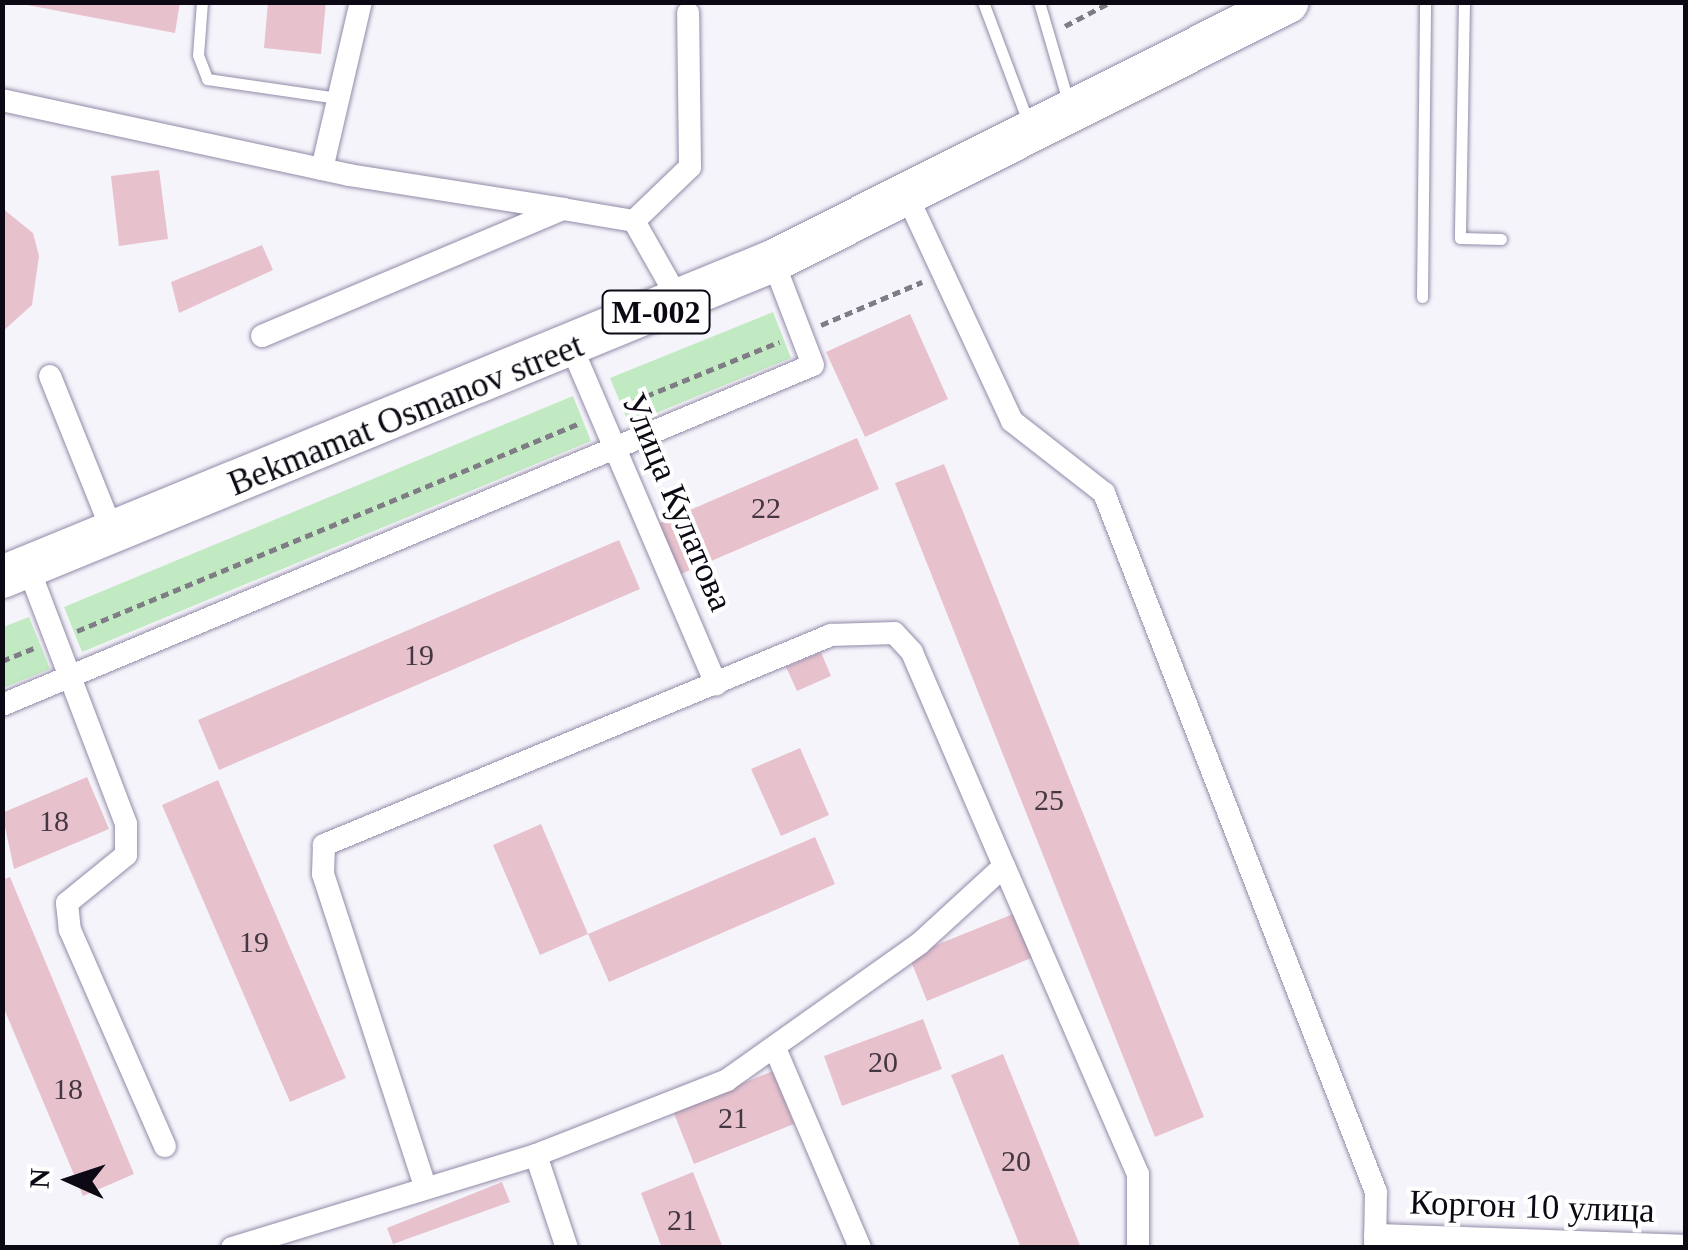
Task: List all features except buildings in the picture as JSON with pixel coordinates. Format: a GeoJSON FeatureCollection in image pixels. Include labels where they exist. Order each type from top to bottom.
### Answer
{"type":"FeatureCollection","features":[{"type":"Feature","properties":{"kind":"highway","name":"Bekmamat Osmanov street"},"geometry":{"type":"LineString","coordinates":[[15,572],[572,348],[773,261],[909,200],[1288,2]]}},
{"type":"Feature","properties":{"kind":"street"},"geometry":{"type":"LineString","coordinates":[[322,169],[342,99],[361,2]]}},
{"type":"Feature","properties":{"kind":"street"},"geometry":{"type":"LineString","coordinates":[[634,221],[690,168],[688,13]]}},
{"type":"Feature","properties":{"kind":"street"},"geometry":{"type":"LineString","coordinates":[[2,100],[322,169],[634,221]]}},
{"type":"Feature","properties":{"kind":"street"},"geometry":{"type":"LineString","coordinates":[[909,200],[1012,421],[1104,493],[1376,1192],[1375,1242]]}},
{"type":"Feature","properties":{"kind":"street"},"geometry":{"type":"LineString","coordinates":[[262,336],[564,209]]}},
{"type":"Feature","properties":{"kind":"street"},"geometry":{"type":"LineString","coordinates":[[634,221],[680,302]]}},
{"type":"Feature","properties":{"kind":"street"},"geometry":{"type":"LineString","coordinates":[[2,705],[813,365],[773,261]]}},
{"type":"Feature","properties":{"kind":"street","name":"Улица Кулатова"},"geometry":{"type":"LineString","coordinates":[[572,348],[617,445],[716,684]]}},
{"type":"Feature","properties":{"kind":"street"},"geometry":{"type":"LineString","coordinates":[[50,376],[113,533]]}},
{"type":"Feature","properties":{"kind":"street"},"geometry":{"type":"LineString","coordinates":[[15,572],[57,639],[126,824],[126,855],[77,888],[67,903],[70,930],[165,1146]]}},
{"type":"Feature","properties":{"kind":"street"},"geometry":{"type":"LineString","coordinates":[[424,1182],[320,851],[831,635],[894,632],[912,652],[1138,1174],[1138,1248]]}},
{"type":"Feature","properties":{"kind":"street"},"geometry":{"type":"LineString","coordinates":[[232,1248],[424,1182],[536,1156],[777,1053],[1004,866]]}},
{"type":"Feature","properties":{"kind":"street"},"geometry":{"type":"LineString","coordinates":[[777,1053],[860,1248]]}},
{"type":"Feature","properties":{"kind":"street"},"geometry":{"type":"LineString","coordinates":[[536,1156],[567,1248]]}},
{"type":"Feature","properties":{"kind":"street","name":"Коргон 10 улица"},"geometry":{"type":"LineString","coordinates":[[1375,1242],[1686,1246]]}},
{"type":"Feature","properties":{"kind":"lane"},"geometry":{"type":"LineString","coordinates":[[202,2],[198,55],[207,79],[342,99]]}},
{"type":"Feature","properties":{"kind":"lane"},"geometry":{"type":"LineString","coordinates":[[982,2],[1033,136]]}},
{"type":"Feature","properties":{"kind":"lane"},"geometry":{"type":"LineString","coordinates":[[1039,2],[1072,115]]}},
{"type":"Feature","properties":{"kind":"lane"},"geometry":{"type":"LineString","coordinates":[[1422,297],[1425,2]]}},
{"type":"Feature","properties":{"kind":"lane"},"geometry":{"type":"LineString","coordinates":[[1464,2],[1460,238],[1501,239]]}},
{"type":"Feature","properties":{"kind":"path"},"geometry":{"type":"LineString","coordinates":[[1048,34],[1111,2]]}},
{"type":"Feature","properties":{"kind":"path"},"geometry":{"type":"LineString","coordinates":[[2,662],[943,273]]}},
{"type":"Feature","properties":{"kind":"green space"},"geometry":{"type":"Polygon","coordinates":[[[773,312],[791,358],[629,424],[610,378],[773,312]]]}},
{"type":"Feature","properties":{"kind":"green space"},"geometry":{"type":"Polygon","coordinates":[[[573,396],[591,441],[82,652],[64,607],[573,396]]]}},
{"type":"Feature","properties":{"kind":"green space"},"geometry":{"type":"Polygon","coordinates":[[[29,617],[50,669],[3,688],[3,627],[29,617]]]}}]}
